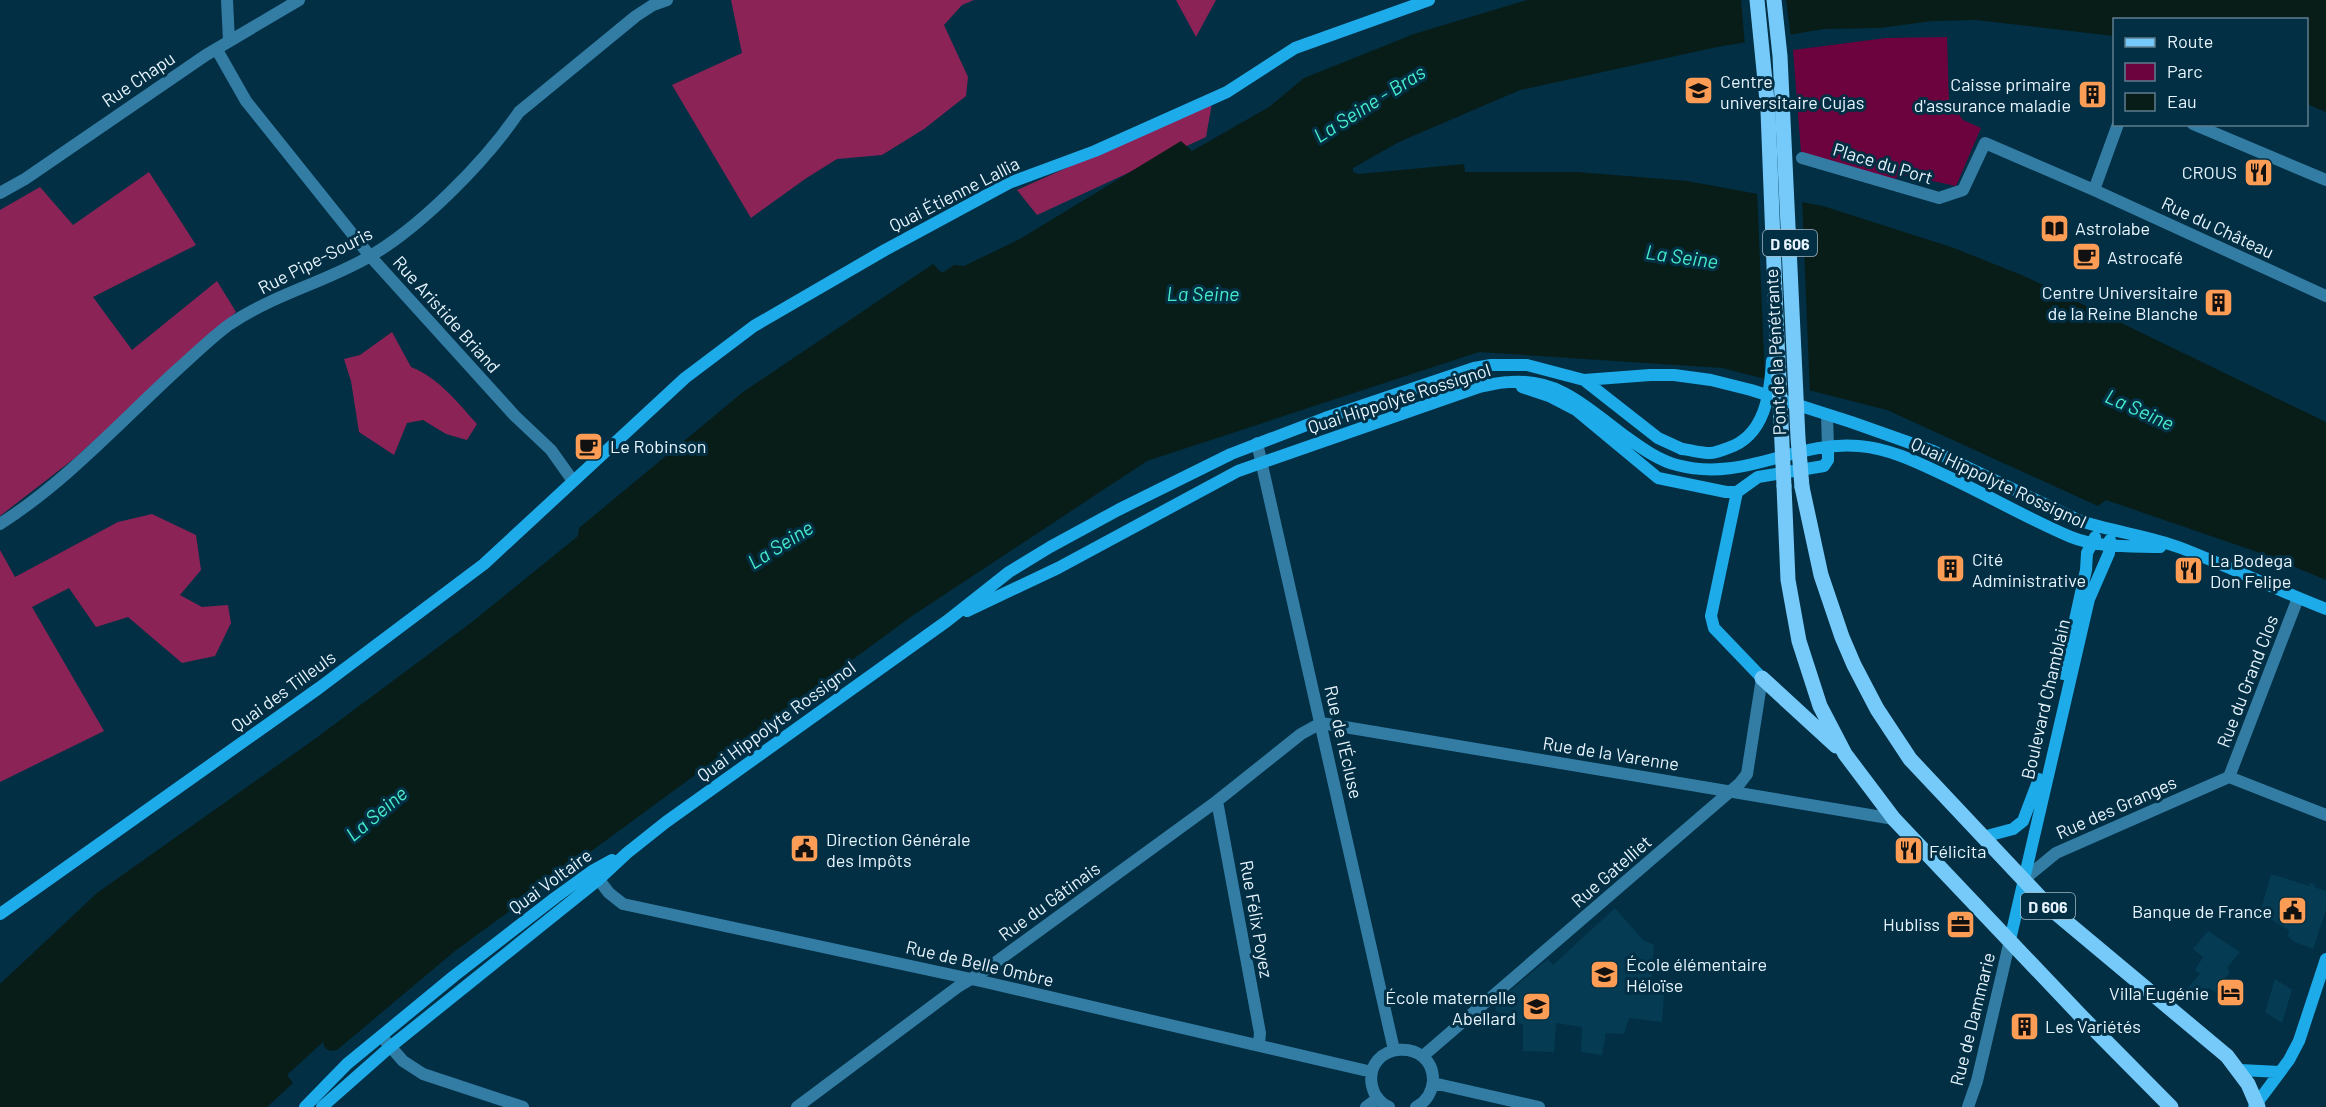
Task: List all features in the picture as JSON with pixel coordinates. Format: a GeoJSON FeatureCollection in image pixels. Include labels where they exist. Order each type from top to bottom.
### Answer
{"type":"FeatureCollection","features":[{"type":"Feature","properties":{"kind":"main road","name":"Pont de la Pénétrante"},"geometry":{"type":"LineString","coordinates":[[1757,0],[1768,111],[1788,580],[1799,641],[1820,706],[1845,754]]}},
{"type":"Feature","properties":{"kind":"main road","name":"Pont de la Pénétrante"},"geometry":{"type":"LineString","coordinates":[[1774,0],[1780,56],[1798,438],[1802,486],[1821,575],[1830,605],[1864,685],[1890,731],[1910,759],[1983,837]]}},
{"type":"Feature","properties":{"kind":"main road"},"geometry":{"type":"LineString","coordinates":[[1762,678],[1845,754]]}},
{"type":"Feature","properties":{"kind":"main road","name":"D 606"},"geometry":{"type":"LineString","coordinates":[[1845,754],[1894,819],[2171,1107]]}},
{"type":"Feature","properties":{"kind":"main road","name":"D 606"},"geometry":{"type":"LineString","coordinates":[[1983,837],[2051,909],[2227,1056],[2240,1070],[2256,1105]]}},
{"type":"Feature","properties":{"kind":"street"},"geometry":{"type":"LineString","coordinates":[[227,0],[229,41]]}},
{"type":"Feature","properties":{"kind":"street","name":"Rue Chapu"},"geometry":{"type":"LineString","coordinates":[[0,193],[25,179],[206,55],[299,0]]}},
{"type":"Feature","properties":{"kind":"street","name":"Rue Pipe-Souris"},"geometry":{"type":"LineString","coordinates":[[0,524],[77,465],[148,396],[229,325],[250,312],[370,256],[414,225],[450,192],[506,131],[519,112],[636,16],[653,5],[667,0]]}},
{"type":"Feature","properties":{"kind":"street","name":"Quai Étienne Lallia"},"geometry":{"type":"LineString","coordinates":[[573,481],[685,378],[717,353],[754,326],[885,250],[1009,183],[1095,152],[1227,92],[1295,48],[1429,0]]}},
{"type":"Feature","properties":{"kind":"street","name":"Rue Aristide Briand"},"geometry":{"type":"LineString","coordinates":[[217,50],[246,101],[383,272],[514,416],[551,450],[573,481]]}},
{"type":"Feature","properties":{"kind":"street"},"geometry":{"type":"LineString","coordinates":[[2094,190],[2117,126]]}},
{"type":"Feature","properties":{"kind":"street"},"geometry":{"type":"LineString","coordinates":[[2198,126],[2326,180]]}},
{"type":"Feature","properties":{"kind":"street","name":"Place du Port"},"geometry":{"type":"LineString","coordinates":[[1802,158],[1939,198],[1963,190],[1985,143],[2094,190]]}},
{"type":"Feature","properties":{"kind":"street","name":"Rue du Château"},"geometry":{"type":"LineString","coordinates":[[2094,190],[2326,296]]}},
{"type":"Feature","properties":{"kind":"street"},"geometry":{"type":"LineString","coordinates":[[1584,380],[1658,438],[1682,449],[1712,453],[1739,444],[1752,431],[1766,407],[1770,393],[1776,318]]}},
{"type":"Feature","properties":{"kind":"street","name":"Quai Hippolyte Rossignol"},"geometry":{"type":"LineString","coordinates":[[627,853],[666,822],[947,621],[1009,572],[1050,547],[1119,510],[1257,443],[1474,368],[1491,365],[1527,364],[1584,380],[1674,375],[1711,380],[1751,390],[1933,451],[2078,520],[2179,548],[2326,609]]}},
{"type":"Feature","properties":{"kind":"street"},"geometry":{"type":"LineString","coordinates":[[1506,383],[1549,396],[1576,410],[1658,478],[1726,492],[1737,492],[1758,477],[1824,466],[1828,460],[1827,415]]}},
{"type":"Feature","properties":{"kind":"street","name":"Quai Hippolyte Rossignol"},"geometry":{"type":"LineString","coordinates":[[947,621],[1058,568],[1238,471],[1479,387],[1506,383],[1539,383],[1566,393],[1584,403],[1643,449],[1673,465],[1700,471],[1732,470],[1828,448],[1861,446],[1886,451],[1920,463],[2071,537],[2110,545],[2179,548]]}},
{"type":"Feature","properties":{"kind":"street","name":"Rue de l'Écluse"},"geometry":{"type":"LineString","coordinates":[[1257,443],[1394,1050]]}},
{"type":"Feature","properties":{"kind":"street","name":"Quai des Tilleuls"},"geometry":{"type":"LineString","coordinates":[[0,914],[319,688],[447,592],[501,550],[573,481]]}},
{"type":"Feature","properties":{"kind":"street"},"geometry":{"type":"LineString","coordinates":[[1737,492],[1711,616],[1714,628],[1762,678]]}},
{"type":"Feature","properties":{"kind":"street","name":"Boulevard Chamblain"},"geometry":{"type":"LineString","coordinates":[[1983,837],[2013,829],[2023,821],[2037,788],[2086,570],[2087,553],[2105,529]]}},
{"type":"Feature","properties":{"kind":"street","name":"Boulevard Chamblain"},"geometry":{"type":"LineString","coordinates":[[2010,940],[2089,599],[2109,554],[2110,545],[2105,529]]}},
{"type":"Feature","properties":{"kind":"street","name":"Rue du Grand Clos"},"geometry":{"type":"LineString","coordinates":[[2229,777],[2298,598]]}},
{"type":"Feature","properties":{"kind":"street","name":"Rue Gatelliet"},"geometry":{"type":"LineString","coordinates":[[1423,1056],[1740,783],[1747,774],[1762,678]]}},
{"type":"Feature","properties":{"kind":"street","name":"Rue de la Varenne"},"geometry":{"type":"LineString","coordinates":[[1321,723],[1894,819]]}},
{"type":"Feature","properties":{"kind":"street","name":"Rue du Gâtinais"},"geometry":{"type":"LineString","coordinates":[[797,1107],[1217,801],[1301,734],[1321,723]]}},
{"type":"Feature","properties":{"kind":"street"},"geometry":{"type":"LineString","coordinates":[[2229,777],[2326,815]]}},
{"type":"Feature","properties":{"kind":"street","name":"Rue des Granges"},"geometry":{"type":"LineString","coordinates":[[2023,880],[2056,853],[2229,777]]}},
{"type":"Feature","properties":{"kind":"street","name":"Rue Félix Poyez"},"geometry":{"type":"LineString","coordinates":[[1217,801],[1260,1033],[1259,1044]]}},
{"type":"Feature","properties":{"kind":"street","name":"Quai Voltaire"},"geometry":{"type":"LineString","coordinates":[[305,1107],[347,1064],[454,976],[627,853]]}},
{"type":"Feature","properties":{"kind":"street","name":"Quai Voltaire"},"geometry":{"type":"LineString","coordinates":[[322,1107],[595,875]]}},
{"type":"Feature","properties":{"kind":"street","name":"Rue de Belle Ombre"},"geometry":{"type":"LineString","coordinates":[[595,875],[609,893],[623,904],[970,979],[1259,1044],[1372,1072]]}},
{"type":"Feature","properties":{"kind":"street","name":"Rue de Dammarie"},"geometry":{"type":"LineString","coordinates":[[1968,1107],[1977,1081],[2010,940]]}},
{"type":"Feature","properties":{"kind":"street"},"geometry":{"type":"LineString","coordinates":[[2256,1105],[2299,1041],[2323,976],[2326,959]]}},
{"type":"Feature","properties":{"kind":"street"},"geometry":{"type":"LineString","coordinates":[[382,1037],[403,1061],[423,1074],[523,1107]]}},
{"type":"Feature","properties":{"kind":"street"},"geometry":{"type":"LineString","coordinates":[[1389,1107],[1378,1098],[1371,1081],[1372,1072],[1380,1058],[1394,1050],[1414,1051],[1423,1056],[1432,1073],[1433,1083],[1426,1099],[1416,1107]]}},
{"type":"Feature","properties":{"kind":"street"},"geometry":{"type":"LineString","coordinates":[[2240,1070],[2280,1072]]}},
{"type":"Feature","properties":{"kind":"street"},"geometry":{"type":"LineString","coordinates":[[1433,1083],[1539,1107]]}},
{"type":"Feature","properties":{"kind":"street"},"geometry":{"type":"LineString","coordinates":[[1366,1107],[1378,1098]]}},
{"type":"Feature","properties":{"kind":"shaded area"},"geometry":{"type":"Polygon","coordinates":[[[731,0],[974,0],[962,5],[944,25],[968,77],[966,96],[924,129],[882,155],[837,159],[751,218],[672,85],[742,53],[731,0]]]}},
{"type":"Feature","properties":{"kind":"shaded area"},"geometry":{"type":"Polygon","coordinates":[[[1176,0],[1216,0],[1196,37],[1176,0]]]}},
{"type":"Feature","properties":{"kind":"shaded area"},"geometry":{"type":"Polygon","coordinates":[[[1212,103],[1206,137],[1037,215],[1017,190],[1212,103]]]}},
{"type":"Feature","properties":{"kind":"shaded area"},"geometry":{"type":"Polygon","coordinates":[[[149,172],[196,245],[93,297],[132,350],[217,281],[236,312],[75,458],[0,516],[0,210],[40,187],[73,225],[149,172]]]}},
{"type":"Feature","properties":{"kind":"shaded area"},"geometry":{"type":"Polygon","coordinates":[[[392,332],[411,367],[439,384],[477,424],[467,440],[446,434],[423,420],[407,423],[394,455],[359,432],[351,381],[344,359],[360,355],[392,332]]]}},
{"type":"Feature","properties":{"kind":"shaded area"},"geometry":{"type":"Polygon","coordinates":[[[152,514],[196,535],[201,570],[180,595],[202,607],[228,605],[231,623],[215,656],[182,663],[128,617],[96,627],[69,588],[32,607],[104,731],[0,782],[0,550],[15,577],[118,522],[152,514]]]}},
{"type":"Feature","properties":{"kind":"shaded area","name":"Banque de France"},"geometry":{"type":"Polygon","coordinates":[[[2271,874],[2309,886],[2310,883],[2326,891],[2326,910],[2313,949],[2294,942],[2288,936],[2289,930],[2260,913],[2271,874]]]}},
{"type":"Feature","properties":{"kind":"shaded area","name":"École élémentaire Héloïse"},"geometry":{"type":"Polygon","coordinates":[[[1615,908],[1643,940],[1654,945],[1651,987],[1665,982],[1662,1022],[1629,1018],[1624,1034],[1606,1033],[1602,1055],[1581,1052],[1582,1027],[1556,1023],[1554,1052],[1523,1051],[1523,1025],[1496,1011],[1495,1003],[1548,959],[1553,965],[1615,908]]]}},
{"type":"Feature","properties":{"kind":"shaded area"},"geometry":{"type":"Polygon","coordinates":[[[2208,931],[2240,952],[2227,968],[2230,972],[2225,978],[2227,980],[2216,993],[2209,988],[2196,1004],[2183,993],[2200,974],[2195,970],[2203,957],[2193,949],[2208,931]]]}},
{"type":"Feature","properties":{"kind":"shaded area"},"geometry":{"type":"Polygon","coordinates":[[[2275,979],[2292,990],[2282,1023],[2265,1012],[2275,979]]]}},
{"type":"Feature","properties":{"kind":"green space"},"geometry":{"type":"Polygon","coordinates":[[[1947,37],[1949,100],[1963,120],[1981,128],[1956,186],[1904,175],[1893,179],[1801,152],[1793,50],[1886,38],[1947,37]]]}},
{"type":"Feature","properties":{"kind":"water","name":"La Seine"},"geometry":{"type":"Polygon","coordinates":[[[1527,0],[2326,0],[2326,112],[2308,104],[2308,18],[2113,18],[2113,36],[1976,20],[1932,21],[1880,28],[1824,29],[1717,47],[1520,90],[1399,142],[1353,168],[1353,172],[1359,174],[1464,164],[1465,172],[1577,172],[1687,181],[1823,206],[1954,248],[2024,276],[2326,422],[2326,580],[2269,556],[2106,500],[2098,506],[1887,410],[1722,368],[1479,352],[1147,461],[912,616],[455,951],[337,1050],[330,1051],[325,1048],[323,1042],[287,1075],[293,1083],[267,1107],[0,1107],[0,984],[97,893],[312,741],[472,622],[578,536],[579,528],[743,392],[933,264],[942,273],[954,265],[964,266],[1020,239],[1181,141],[1192,151],[1269,107],[1304,78],[1414,34],[1527,0]]]}},
{"type":"Feature","properties":{"kind":"pier"},"geometry":{"type":"Polygon","coordinates":[[[1741,0],[1786,0],[1791,38],[1745,45],[1741,0]]]}},
{"type":"Feature","properties":{"kind":"pier"},"geometry":{"type":"Polygon","coordinates":[[[1757,190],[1802,198],[1810,394],[1765,382],[1757,190]]]}},
{"type":"Feature","properties":{"kind":"place","name":"Centre universitaire Cujas"},"geometry":{"type":"Point","coordinates":[1699,91]}},
{"type":"Feature","properties":{"kind":"place","name":"Caisse primaire d'assurance maladie"},"geometry":{"type":"Point","coordinates":[2092,94]}},
{"type":"Feature","properties":{"kind":"place","name":"CROUS"},"geometry":{"type":"Point","coordinates":[2258,172]}},
{"type":"Feature","properties":{"kind":"place","name":"Astrolabe"},"geometry":{"type":"Point","coordinates":[2054,228]}},
{"type":"Feature","properties":{"kind":"place","name":"Astrocafé"},"geometry":{"type":"Point","coordinates":[2086,257]}},
{"type":"Feature","properties":{"kind":"place","name":"Centre Universitaire de la Reine Blanche"},"geometry":{"type":"Point","coordinates":[2219,302]}},
{"type":"Feature","properties":{"kind":"place","name":"Le Robinson"},"geometry":{"type":"Point","coordinates":[589,446]}},
{"type":"Feature","properties":{"kind":"place","name":"Cité Administrative"},"geometry":{"type":"Point","coordinates":[1951,569]}},
{"type":"Feature","properties":{"kind":"place","name":"La Bodega Don Felipe"},"geometry":{"type":"Point","coordinates":[2189,570]}},
{"type":"Feature","properties":{"kind":"place","name":"Direction Générale des Impôts"},"geometry":{"type":"Point","coordinates":[805,849]}},
{"type":"Feature","properties":{"kind":"place","name":"Félicita"},"geometry":{"type":"Point","coordinates":[1908,851]}},
{"type":"Feature","properties":{"kind":"place","name":"Banque de France"},"geometry":{"type":"Point","coordinates":[2293,911]}},
{"type":"Feature","properties":{"kind":"place","name":"Hubliss"},"geometry":{"type":"Point","coordinates":[1961,924]}},
{"type":"Feature","properties":{"kind":"place","name":"École élémentaire Héloïse"},"geometry":{"type":"Point","coordinates":[1605,974]}},
{"type":"Feature","properties":{"kind":"place","name":"Villa Eugénie"},"geometry":{"type":"Point","coordinates":[2230,993]}},
{"type":"Feature","properties":{"kind":"place","name":"École maternelle Abellard"},"geometry":{"type":"Point","coordinates":[1537,1007]}},
{"type":"Feature","properties":{"kind":"place","name":"Les Variétés"},"geometry":{"type":"Point","coordinates":[2024,1026]}},
{"type":"Feature","properties":{"kind":"water label","name":"La Seine - Bras"},"geometry":{"type":"Point","coordinates":[1369,103]}}]}
